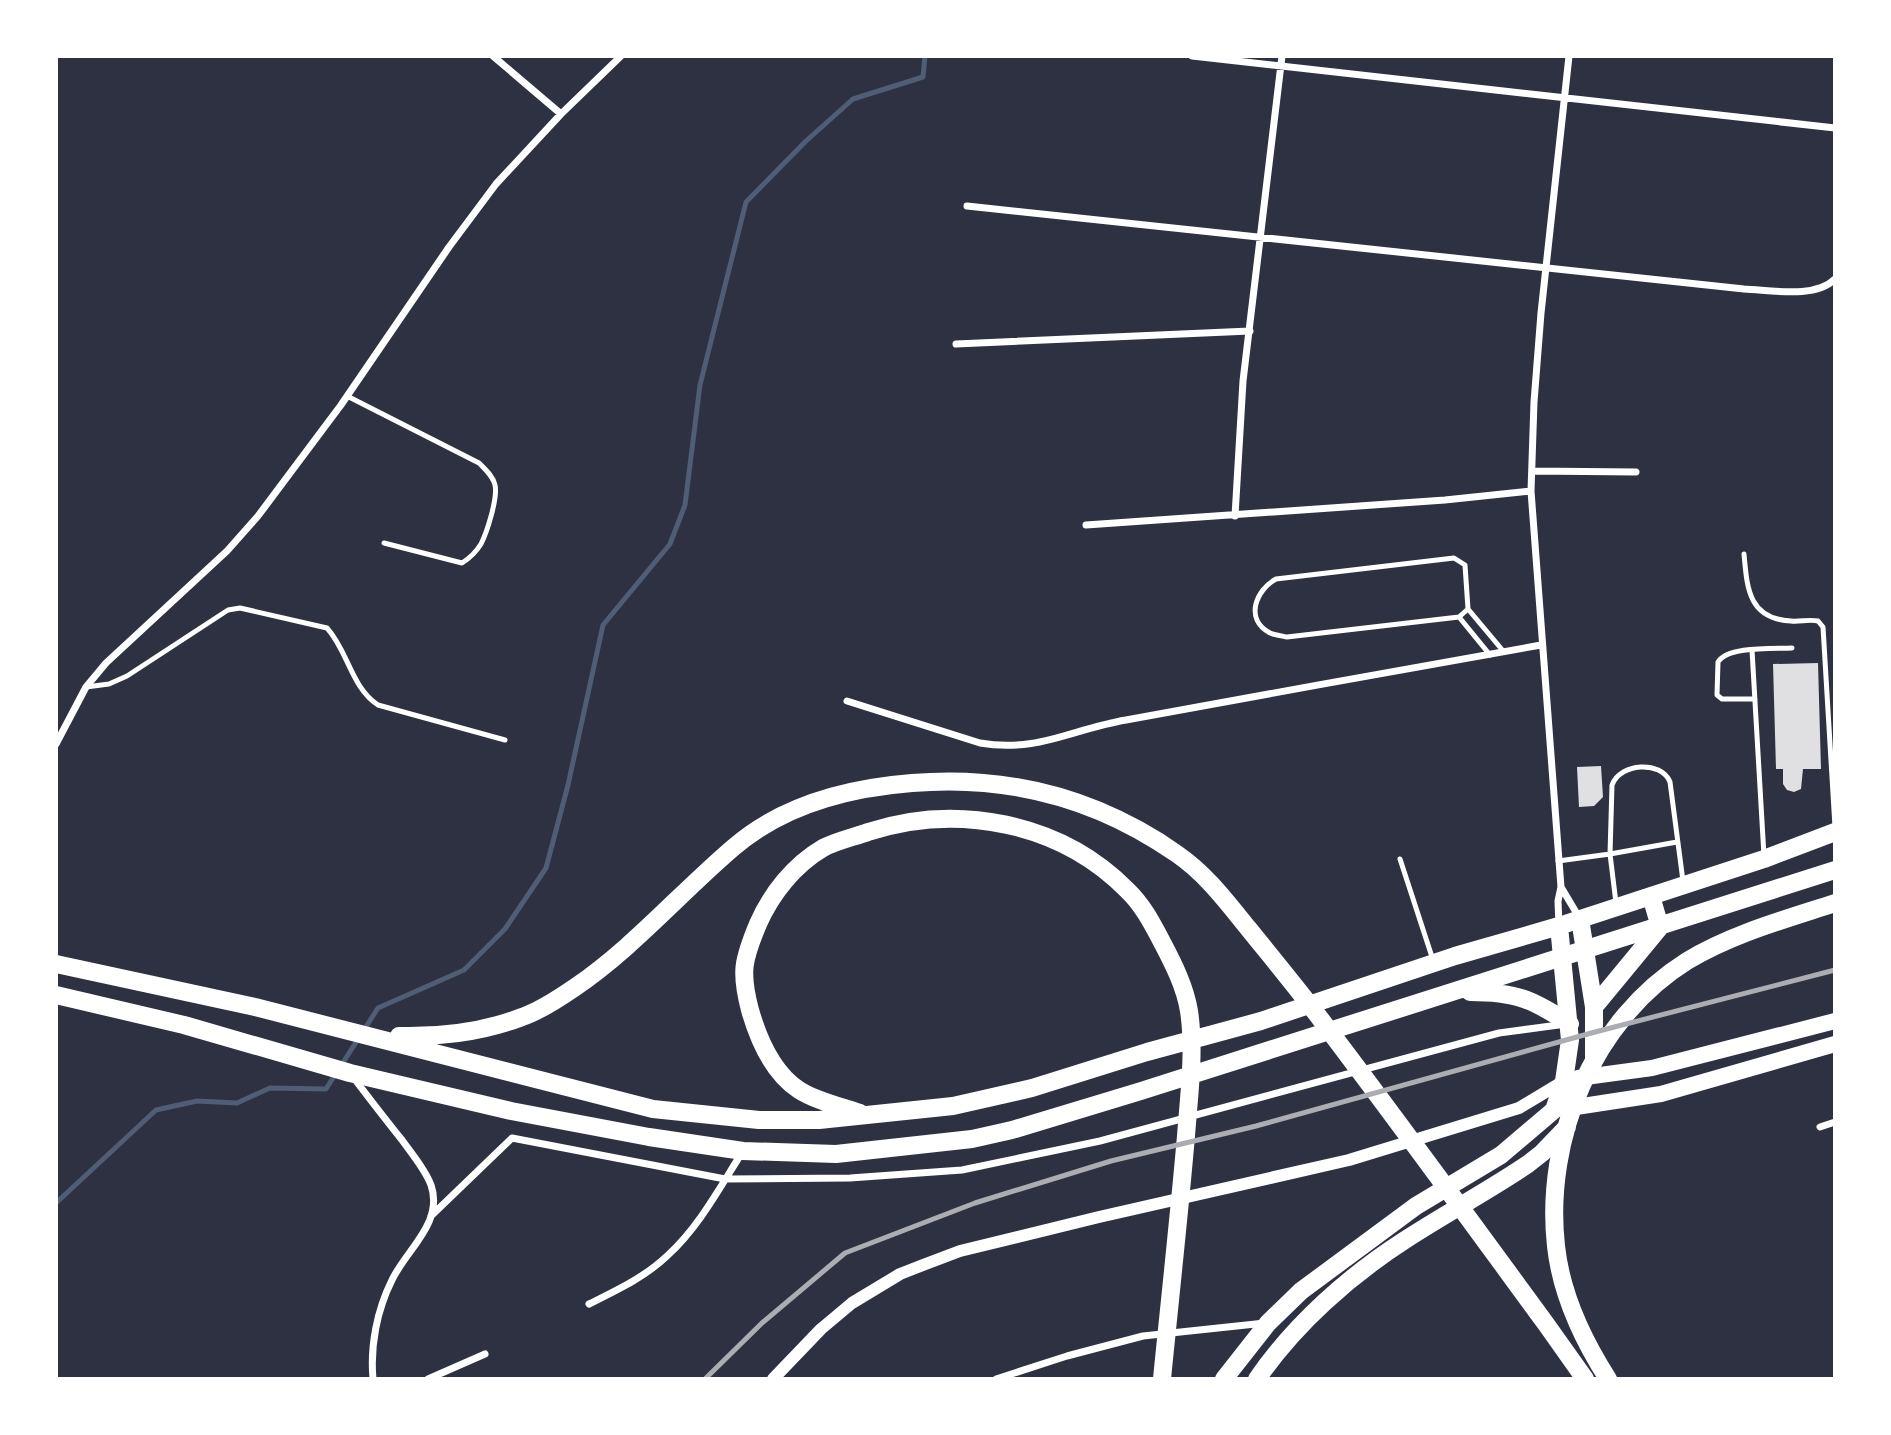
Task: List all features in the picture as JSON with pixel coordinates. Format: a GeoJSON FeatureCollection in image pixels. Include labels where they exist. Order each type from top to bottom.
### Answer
{"type":"FeatureCollection","features":[{"type":"Feature","properties":{"kind":"highway"},"geometry":{"type":"LineString","coordinates":[[365,1035],[421,1037],[482,1030],[526,1016],[559,998],[602,968],[743,839],[816,800],[854,790],[933,781],[985,782],[1061,795],[1102,811],[1152,838],[1205,876],[1313,1009],[1585,1379]]}},
{"type":"Feature","properties":{"kind":"highway"},"geometry":{"type":"LineString","coordinates":[[865,1114],[798,1089],[780,1072],[755,1025],[743,985],[744,955],[766,905],[789,876],[824,848],[893,824],[943,819],[983,820],[1028,829],[1062,842],[1099,864],[1144,910],[1172,962],[1189,1012],[1191,1070],[1162,1379]]}},
{"type":"Feature","properties":{"kind":"highway"},"geometry":{"type":"LineString","coordinates":[[56,964],[255,1007],[653,1109],[760,1120],[819,1120],[953,1106],[1032,1088],[1147,1052],[1261,1021],[1434,963],[1559,926],[1764,859],[1835,830]]}},
{"type":"Feature","properties":{"kind":"highway"},"geometry":{"type":"LineString","coordinates":[[56,995],[184,1025],[349,1073],[512,1111],[649,1137],[743,1151],[836,1154],[972,1139],[1012,1130],[1835,870]]}},
{"type":"Feature","properties":{"kind":"highway"},"geometry":{"type":"LineString","coordinates":[[1650,896],[1660,927]]}},
{"type":"Feature","properties":{"kind":"highway"},"geometry":{"type":"LineString","coordinates":[[1606,1375],[1569,1298],[1556,1249],[1557,1183],[1571,1112],[1588,1072],[1617,1026],[1667,976],[1688,961],[1765,927],[1835,903]]}},
{"type":"Feature","properties":{"kind":"highway"},"geometry":{"type":"LineString","coordinates":[[1257,1379],[1305,1321],[1350,1282],[1403,1242],[1528,1164],[1563,1132],[1581,1106],[1593,1076],[1595,1051],[1594,1007],[1580,919]]}},
{"type":"Feature","properties":{"kind":"highway"},"geometry":{"type":"LineString","coordinates":[[1224,1379],[1268,1323],[1301,1291],[1416,1206],[1501,1155],[1554,1110],[1564,1081],[1570,1040],[1559,926]]}},
{"type":"Feature","properties":{"kind":"highway"},"geometry":{"type":"LineString","coordinates":[[1594,1007],[1660,927]]}},
{"type":"Feature","properties":{"kind":"highway"},"geometry":{"type":"LineString","coordinates":[[1456,991],[1504,993],[1524,997],[1570,1024]]}},
{"type":"Feature","properties":{"kind":"main road"},"geometry":{"type":"LineString","coordinates":[[1564,1081],[1652,1068],[1835,1021]]}},
{"type":"Feature","properties":{"kind":"main road"},"geometry":{"type":"LineString","coordinates":[[1554,1110],[1661,1094],[1835,1044]]}},
{"type":"Feature","properties":{"kind":"street"},"geometry":{"type":"LineString","coordinates":[[493,56],[561,114]]}},
{"type":"Feature","properties":{"kind":"street"},"geometry":{"type":"LineString","coordinates":[[56,744],[86,688],[106,663],[227,551],[258,516],[347,396],[449,247],[496,184],[561,114],[621,56]]}},
{"type":"Feature","properties":{"kind":"street"},"geometry":{"type":"LineString","coordinates":[[1192,56],[1835,128]]}},
{"type":"Feature","properties":{"kind":"street"},"geometry":{"type":"LineString","coordinates":[[1235,516],[1243,381],[1282,56]]}},
{"type":"Feature","properties":{"kind":"street"},"geometry":{"type":"LineString","coordinates":[[1559,926],[1558,901],[1561,887],[1531,491],[1534,402],[1545,266],[1569,56]]}},
{"type":"Feature","properties":{"kind":"street"},"geometry":{"type":"LineString","coordinates":[[967,206],[1744,289],[1815,290],[1827,287],[1835,279]]}},
{"type":"Feature","properties":{"kind":"street"},"geometry":{"type":"LineString","coordinates":[[956,344],[1250,331]]}},
{"type":"Feature","properties":{"kind":"street"},"geometry":{"type":"LineString","coordinates":[[1532,471],[1636,472]]}},
{"type":"Feature","properties":{"kind":"street"},"geometry":{"type":"LineString","coordinates":[[1086,525],[1446,500],[1531,491]]}},
{"type":"Feature","properties":{"kind":"street"},"geometry":{"type":"LineString","coordinates":[[847,701],[980,743],[1002,747],[1021,746],[1122,720],[1541,645]]}},
{"type":"Feature","properties":{"kind":"street"},"geometry":{"type":"LineString","coordinates":[[1561,887],[1580,919]]}},
{"type":"Feature","properties":{"kind":"street"},"geometry":{"type":"LineString","coordinates":[[430,1216],[512,1138],[725,1179],[850,1178],[962,1170],[1100,1141],[1499,1033],[1570,1024]]}},
{"type":"Feature","properties":{"kind":"street"},"geometry":{"type":"LineString","coordinates":[[349,1073],[425,1173],[434,1198],[420,1239],[392,1280],[384,1301],[373,1338],[373,1379]]}},
{"type":"Feature","properties":{"kind":"street"},"geometry":{"type":"LineString","coordinates":[[774,1379],[821,1329],[852,1303],[900,1274],[960,1251],[1349,1160],[1519,1108],[1564,1081]]}},
{"type":"Feature","properties":{"kind":"street"},"geometry":{"type":"LineString","coordinates":[[1519,1108],[1554,1110]]}},
{"type":"Feature","properties":{"kind":"street"},"geometry":{"type":"LineString","coordinates":[[1820,1126],[1835,1122]]}},
{"type":"Feature","properties":{"kind":"street"},"geometry":{"type":"LineString","coordinates":[[589,1304],[635,1281],[667,1257],[691,1230],[743,1151]]}},
{"type":"Feature","properties":{"kind":"street"},"geometry":{"type":"LineString","coordinates":[[996,1379],[1067,1356],[1143,1336],[1268,1323]]}},
{"type":"Feature","properties":{"kind":"street"},"geometry":{"type":"LineString","coordinates":[[428,1379],[485,1354]]}},
{"type":"Feature","properties":{"kind":"lane"},"geometry":{"type":"LineString","coordinates":[[347,396],[479,463],[489,472],[495,483],[496,496],[482,542],[472,557],[462,563],[384,543]]}},
{"type":"Feature","properties":{"kind":"lane"},"geometry":{"type":"LineString","coordinates":[[1744,554],[1750,595],[1761,611],[1780,620],[1818,621],[1823,627],[1835,830]]}},
{"type":"Feature","properties":{"kind":"lane"},"geometry":{"type":"LineString","coordinates":[[1468,609],[1459,617],[1287,637],[1271,633],[1264,628],[1258,621],[1255,601],[1263,588],[1276,579],[1454,558],[1465,565],[1468,609],[1504,652]]}},
{"type":"Feature","properties":{"kind":"lane"},"geometry":{"type":"LineString","coordinates":[[86,688],[127,677],[218,614],[240,608],[327,628],[335,637],[367,698],[378,705],[505,740]]}},
{"type":"Feature","properties":{"kind":"lane"},"geometry":{"type":"LineString","coordinates":[[1459,617],[1490,655]]}},
{"type":"Feature","properties":{"kind":"lane"},"geometry":{"type":"LineString","coordinates":[[1755,699],[1722,699],[1716,692],[1717,662],[1727,653],[1792,648]]}},
{"type":"Feature","properties":{"kind":"lane"},"geometry":{"type":"LineString","coordinates":[[1752,650],[1764,859]]}},
{"type":"Feature","properties":{"kind":"lane"},"geometry":{"type":"LineString","coordinates":[[1616,906],[1610,854],[1612,785],[1615,777],[1625,770],[1659,768],[1668,776],[1684,885]]}},
{"type":"Feature","properties":{"kind":"lane"},"geometry":{"type":"LineString","coordinates":[[1558,861],[1677,842]]}},
{"type":"Feature","properties":{"kind":"lane"},"geometry":{"type":"LineString","coordinates":[[1400,859],[1434,963]]}},
{"type":"Feature","properties":{"kind":"building"},"geometry":{"type":"Polygon","coordinates":[[[1818,663],[1821,769],[1803,769],[1801,789],[1794,792],[1787,790],[1783,784],[1783,769],[1776,769],[1773,664],[1818,663]]]}},
{"type":"Feature","properties":{"kind":"building"},"geometry":{"type":"Polygon","coordinates":[[[1601,766],[1603,797],[1594,806],[1579,807],[1577,767],[1601,766]]]}},
{"type":"Feature","properties":{"kind":"waterway"},"geometry":{"type":"LineString","coordinates":[[56,1203],[156,1110],[197,1101],[237,1103],[270,1088],[326,1089],[378,1008],[464,970],[505,929],[546,868],[568,785],[603,625],[670,544],[685,505],[700,385],[746,202],[806,141],[853,99],[923,77],[925,56]]}},
{"type":"Feature","properties":{"kind":"railway"},"geometry":{"type":"LineString","coordinates":[[705,1379],[762,1323],[845,1253],[975,1203],[1111,1161],[1256,1126],[1595,1032],[1835,970]]}}]}
